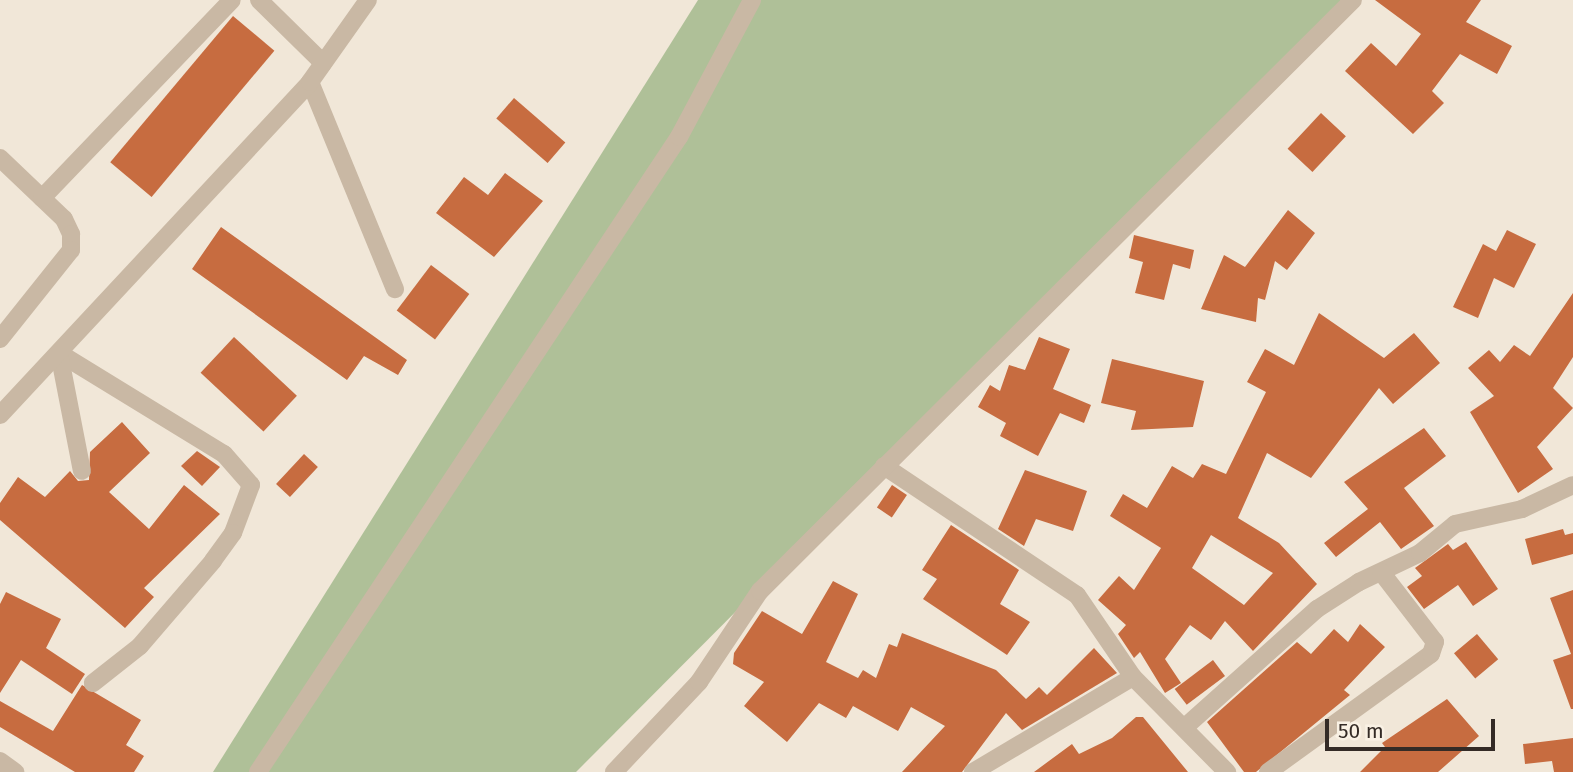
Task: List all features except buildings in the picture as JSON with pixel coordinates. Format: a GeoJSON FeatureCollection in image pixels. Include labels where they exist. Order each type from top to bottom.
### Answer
{"type":"FeatureCollection","features":[{"type":"Feature","properties":{"kind":"street"},"geometry":{"type":"LineString","coordinates":[[42,198],[232,0]]}},
{"type":"Feature","properties":{"kind":"street"},"geometry":{"type":"LineString","coordinates":[[260,0],[323,62]]}},
{"type":"Feature","properties":{"kind":"street"},"geometry":{"type":"LineString","coordinates":[[0,415],[310,82],[368,0]]}},
{"type":"Feature","properties":{"kind":"street"},"geometry":{"type":"LineString","coordinates":[[258,772],[679,137],[752,0]]}},
{"type":"Feature","properties":{"kind":"street"},"geometry":{"type":"LineString","coordinates":[[614,772],[699,682],[760,591],[1353,0]]}},
{"type":"Feature","properties":{"kind":"street"},"geometry":{"type":"LineString","coordinates":[[310,82],[395,289]]}},
{"type":"Feature","properties":{"kind":"street"},"geometry":{"type":"LineString","coordinates":[[0,158],[64,219],[71,250],[0,339]]}},
{"type":"Feature","properties":{"kind":"street"},"geometry":{"type":"LineString","coordinates":[[59,353],[82,471]]}},
{"type":"Feature","properties":{"kind":"street"},"geometry":{"type":"LineString","coordinates":[[59,353],[213,447],[251,485],[233,533],[213,561],[140,646],[93,683]]}},
{"type":"Feature","properties":{"kind":"street"},"geometry":{"type":"LineString","coordinates":[[884,466],[1077,595],[1133,677],[1227,772]]}},
{"type":"Feature","properties":{"kind":"street"},"geometry":{"type":"LineString","coordinates":[[1185,727],[1317,609],[1381,572],[1420,554],[1455,524],[1521,509],[1573,485]]}},
{"type":"Feature","properties":{"kind":"street"},"geometry":{"type":"LineString","coordinates":[[1268,772],[1431,654],[1435,642],[1381,572]]}},
{"type":"Feature","properties":{"kind":"street"},"geometry":{"type":"LineString","coordinates":[[973,772],[1133,677]]}},
{"type":"Feature","properties":{"kind":"street"},"geometry":{"type":"LineString","coordinates":[[0,761],[15,772]]}},
{"type":"Feature","properties":{"kind":"green space"},"geometry":{"type":"Polygon","coordinates":[[[698,0],[1345,0],[576,772],[213,772],[698,0]]]}}]}
